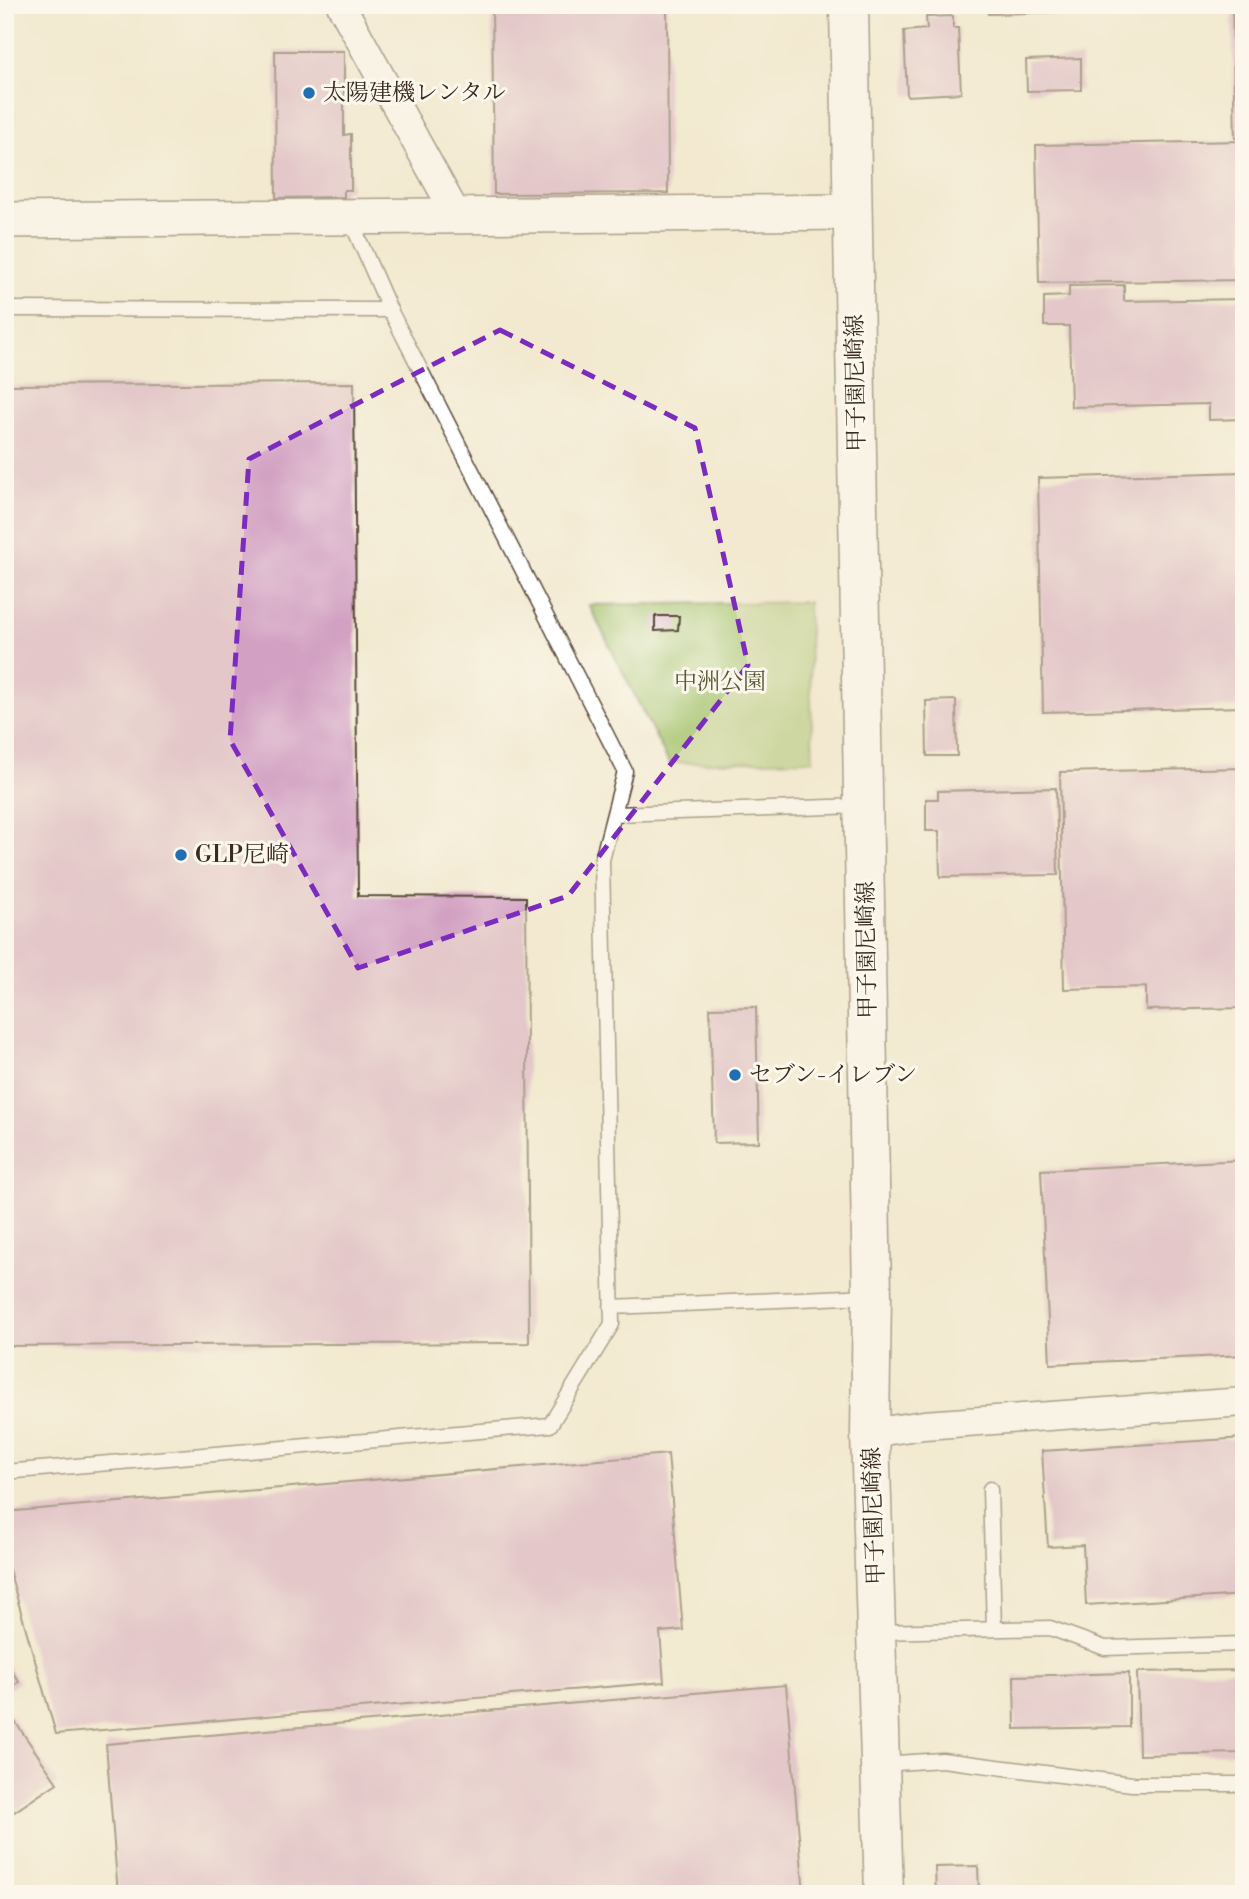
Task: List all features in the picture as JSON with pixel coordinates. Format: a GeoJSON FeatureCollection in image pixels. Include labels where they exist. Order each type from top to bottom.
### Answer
{"type":"FeatureCollection","features":[{"type":"Feature","properties":{"kind":"main road","name":"甲子園尼崎線"},"geometry":{"type":"LineString","coordinates":[[849,5],[872,1296],[870,1433],[884,1894]]}},
{"type":"Feature","properties":{"kind":"street"},"geometry":{"type":"LineString","coordinates":[[341,5],[457,216]]}},
{"type":"Feature","properties":{"kind":"street"},"geometry":{"type":"LineString","coordinates":[[5,220],[853,212]]}},
{"type":"Feature","properties":{"kind":"street"},"geometry":{"type":"LineString","coordinates":[[870,1433],[925,1425],[1244,1402]]}},
{"type":"Feature","properties":{"kind":"lane"},"geometry":{"type":"LineString","coordinates":[[5,1472],[550,1424],[612,1325],[602,860],[625,771],[390,310],[349,217]]}},
{"type":"Feature","properties":{"kind":"lane"},"geometry":{"type":"LineString","coordinates":[[5,309],[390,310]]}},
{"type":"Feature","properties":{"kind":"lane"},"geometry":{"type":"LineString","coordinates":[[614,814],[864,806]]}},
{"type":"Feature","properties":{"kind":"lane"},"geometry":{"type":"LineString","coordinates":[[611,1307],[872,1296]]}},
{"type":"Feature","properties":{"kind":"lane"},"geometry":{"type":"LineString","coordinates":[[989,1489],[994,1629]]}},
{"type":"Feature","properties":{"kind":"lane"},"geometry":{"type":"LineString","coordinates":[[878,1632],[1050,1628],[1104,1648],[1244,1644]]}},
{"type":"Feature","properties":{"kind":"lane"},"geometry":{"type":"LineString","coordinates":[[882,1764],[942,1760],[1132,1784],[1244,1784]]}},
{"type":"Feature","properties":{"kind":"highlighted area"},"geometry":{"type":"Polygon","coordinates":[[[500,330],[695,428],[748,665],[568,896],[358,968],[230,740],[249,459],[500,330]]]}},
{"type":"Feature","properties":{"kind":"green space","name":"中洲公園"},"geometry":{"type":"Polygon","coordinates":[[[808,602],[813,760],[669,763],[589,605],[808,602]]]}},
{"type":"Feature","properties":{"kind":"building"},"geometry":{"type":"Polygon","coordinates":[[[492,5],[667,5],[668,193],[494,194],[492,5]]]}},
{"type":"Feature","properties":{"kind":"building"},"geometry":{"type":"Polygon","coordinates":[[[988,5],[1064,5],[1064,12],[988,14],[988,5]]]}},
{"type":"Feature","properties":{"kind":"building"},"geometry":{"type":"Polygon","coordinates":[[[1232,5],[1244,5],[1244,138],[1235,138],[1232,5]]]}},
{"type":"Feature","properties":{"kind":"building"},"geometry":{"type":"Polygon","coordinates":[[[953,16],[953,28],[958,28],[961,93],[907,96],[904,31],[927,29],[926,17],[953,16]]]}},
{"type":"Feature","properties":{"kind":"building","name":"太陽建機レンタル"},"geometry":{"type":"Polygon","coordinates":[[[275,51],[344,51],[344,135],[351,134],[351,190],[344,190],[344,197],[276,198],[275,51]]]}},
{"type":"Feature","properties":{"kind":"building"},"geometry":{"type":"Polygon","coordinates":[[[1081,58],[1081,90],[1027,91],[1026,60],[1081,58]]]}},
{"type":"Feature","properties":{"kind":"building"},"geometry":{"type":"Polygon","coordinates":[[[1244,141],[1244,280],[1039,283],[1036,145],[1244,141]]]}},
{"type":"Feature","properties":{"kind":"building"},"geometry":{"type":"Polygon","coordinates":[[[1124,285],[1124,301],[1244,299],[1244,419],[1209,420],[1209,404],[1071,407],[1069,326],[1044,326],[1044,297],[1069,296],[1069,286],[1124,285]]]}},
{"type":"Feature","properties":{"kind":"building","name":"GLP尼崎"},"geometry":{"type":"Polygon","coordinates":[[[354,383],[358,896],[526,897],[529,1343],[5,1346],[5,385],[354,383]]]}},
{"type":"Feature","properties":{"kind":"building"},"geometry":{"type":"Polygon","coordinates":[[[1244,472],[1244,707],[1043,712],[1038,478],[1244,472]]]}},
{"type":"Feature","properties":{"kind":"building"},"geometry":{"type":"Polygon","coordinates":[[[655,616],[679,616],[678,630],[655,631],[655,616]]]}},
{"type":"Feature","properties":{"kind":"building"},"geometry":{"type":"Polygon","coordinates":[[[956,700],[957,756],[927,756],[926,701],[956,700]]]}},
{"type":"Feature","properties":{"kind":"building"},"geometry":{"type":"Polygon","coordinates":[[[1244,768],[1244,1008],[1146,1010],[1146,987],[1064,989],[1060,772],[1244,768]]]}},
{"type":"Feature","properties":{"kind":"building"},"geometry":{"type":"Polygon","coordinates":[[[1056,788],[1058,875],[940,877],[939,831],[926,831],[926,799],[938,799],[938,791],[1056,788]]]}},
{"type":"Feature","properties":{"kind":"building","name":"セブン-イレブン"},"geometry":{"type":"Polygon","coordinates":[[[756,1007],[759,1142],[714,1143],[710,1008],[756,1007]]]}},
{"type":"Feature","properties":{"kind":"building"},"geometry":{"type":"Polygon","coordinates":[[[1244,1160],[1244,1355],[1050,1364],[1041,1170],[1244,1160]]]}},
{"type":"Feature","properties":{"kind":"building"},"geometry":{"type":"Polygon","coordinates":[[[1244,1438],[1244,1595],[1086,1605],[1083,1545],[1048,1547],[1042,1451],[1244,1438]]]}},
{"type":"Feature","properties":{"kind":"building"},"geometry":{"type":"Polygon","coordinates":[[[668,1454],[683,1630],[660,1632],[664,1682],[56,1734],[5,1556],[5,1512],[668,1454]]]}},
{"type":"Feature","properties":{"kind":"building"},"geometry":{"type":"Polygon","coordinates":[[[5,1661],[19,1682],[5,1692],[5,1661]]]}},
{"type":"Feature","properties":{"kind":"building"},"geometry":{"type":"Polygon","coordinates":[[[1244,1670],[1244,1753],[1139,1755],[1137,1672],[1244,1670]]]}},
{"type":"Feature","properties":{"kind":"building"},"geometry":{"type":"Polygon","coordinates":[[[1129,1673],[1129,1727],[1015,1729],[1014,1676],[1129,1673]]]}},
{"type":"Feature","properties":{"kind":"building"},"geometry":{"type":"Polygon","coordinates":[[[786,1685],[804,1894],[118,1894],[106,1744],[786,1685]]]}},
{"type":"Feature","properties":{"kind":"building"},"geometry":{"type":"Polygon","coordinates":[[[5,1707],[57,1783],[5,1818],[5,1707]]]}},
{"type":"Feature","properties":{"kind":"building"},"geometry":{"type":"Polygon","coordinates":[[[978,1866],[979,1894],[936,1894],[935,1867],[978,1866]]]}},
{"type":"Feature","properties":{"kind":"place","name":"太陽建機レンタル"},"geometry":{"type":"Point","coordinates":[309,93]}},
{"type":"Feature","properties":{"kind":"place","name":"GLP尼崎"},"geometry":{"type":"Point","coordinates":[181,855]}},
{"type":"Feature","properties":{"kind":"place","name":"セブン-イレブン"},"geometry":{"type":"Point","coordinates":[735,1075]}}]}
